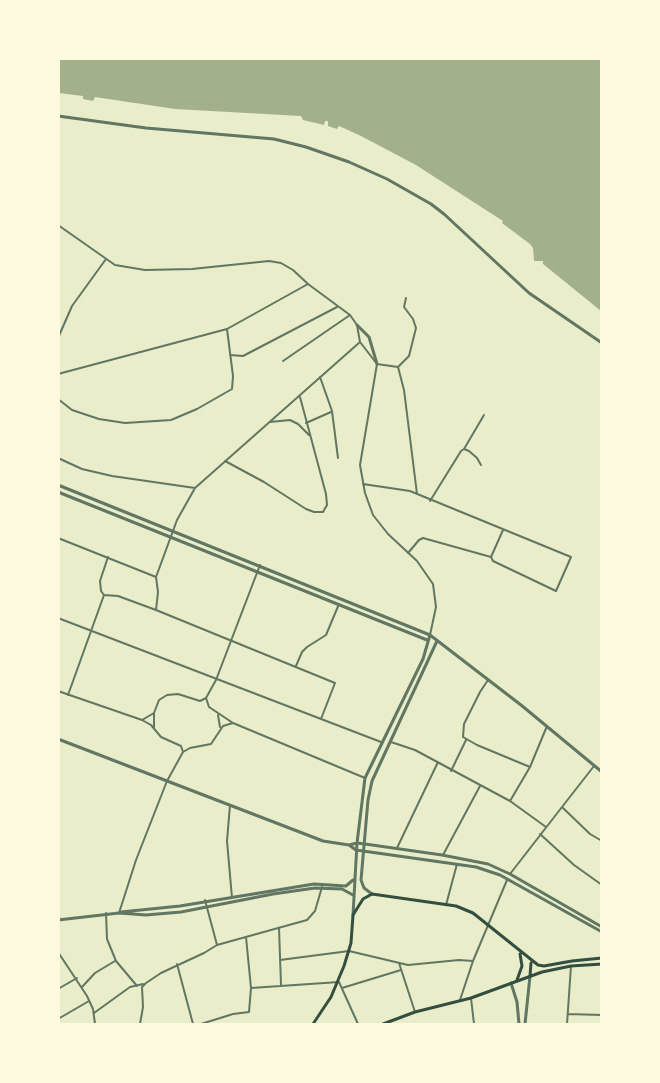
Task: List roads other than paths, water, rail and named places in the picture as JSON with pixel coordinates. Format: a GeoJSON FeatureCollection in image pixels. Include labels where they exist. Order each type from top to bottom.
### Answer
{"type":"FeatureCollection","features":[{"type":"Feature","properties":{"kind":"main road"},"geometry":{"type":"LineString","coordinates":[[313,1024],[323,1012],[339,982],[349,951],[353,915],[363,899],[372,894],[456,906],[473,914],[488,925],[531,962],[544,966],[572,960],[602,958]]}},
{"type":"Feature","properties":{"kind":"main road"},"geometry":{"type":"LineString","coordinates":[[517,980],[522,966],[520,953]]}},
{"type":"Feature","properties":{"kind":"main road"},"geometry":{"type":"LineString","coordinates":[[530,976],[531,962]]}},
{"type":"Feature","properties":{"kind":"main road"},"geometry":{"type":"LineString","coordinates":[[383,1024],[415,1012],[471,998],[530,976],[571,966],[602,964]]}},
{"type":"Feature","properties":{"kind":"street"},"geometry":{"type":"LineString","coordinates":[[58,116],[146,128],[274,139],[349,162],[387,179],[431,204],[529,293],[602,343]]}},
{"type":"Feature","properties":{"kind":"street"},"geometry":{"type":"LineString","coordinates":[[58,225],[115,265],[145,270],[192,269],[269,261],[281,263],[350,315],[369,337],[376,364],[360,465],[363,484],[373,515],[388,534],[417,561],[433,584],[436,607],[423,659],[365,778],[356,850],[353,915]]}},
{"type":"Feature","properties":{"kind":"street"},"geometry":{"type":"LineString","coordinates":[[58,338],[72,306],[106,259]]}},
{"type":"Feature","properties":{"kind":"street"},"geometry":{"type":"LineString","coordinates":[[58,374],[227,329],[309,284]]}},
{"type":"Feature","properties":{"kind":"street"},"geometry":{"type":"LineString","coordinates":[[398,367],[409,356],[416,328],[413,319],[404,307],[406,298]]}},
{"type":"Feature","properties":{"kind":"street"},"geometry":{"type":"LineString","coordinates":[[230,355],[243,356],[338,307]]}},
{"type":"Feature","properties":{"kind":"street"},"geometry":{"type":"LineString","coordinates":[[283,362],[350,315]]}},
{"type":"Feature","properties":{"kind":"street"},"geometry":{"type":"LineString","coordinates":[[357,325],[360,342],[376,364],[398,367]]}},
{"type":"Feature","properties":{"kind":"street"},"geometry":{"type":"LineString","coordinates":[[58,399],[72,410],[125,423],[171,420],[197,409],[232,389],[233,376],[227,329]]}},
{"type":"Feature","properties":{"kind":"street"},"geometry":{"type":"LineString","coordinates":[[156,610],[158,601],[156,577],[187,499],[195,488],[360,342]]}},
{"type":"Feature","properties":{"kind":"street"},"geometry":{"type":"LineString","coordinates":[[398,367],[404,390],[417,494]]}},
{"type":"Feature","properties":{"kind":"street"},"geometry":{"type":"LineString","coordinates":[[320,376],[332,411],[338,458]]}},
{"type":"Feature","properties":{"kind":"street"},"geometry":{"type":"LineString","coordinates":[[225,461],[264,482],[306,509],[323,512],[327,505],[326,494],[300,397]]}},
{"type":"Feature","properties":{"kind":"street"},"geometry":{"type":"LineString","coordinates":[[306,423],[332,411]]}},
{"type":"Feature","properties":{"kind":"street"},"geometry":{"type":"LineString","coordinates":[[430,501],[484,415]]}},
{"type":"Feature","properties":{"kind":"street"},"geometry":{"type":"LineString","coordinates":[[266,424],[275,420],[290,420],[298,424],[309,435]]}},
{"type":"Feature","properties":{"kind":"street"},"geometry":{"type":"LineString","coordinates":[[464,449],[477,458],[481,465]]}},
{"type":"Feature","properties":{"kind":"street"},"geometry":{"type":"LineString","coordinates":[[58,458],[82,469],[112,476],[195,488]]}},
{"type":"Feature","properties":{"kind":"street"},"geometry":{"type":"LineString","coordinates":[[363,484],[417,494],[571,557],[556,591],[494,561],[491,557],[423,538],[418,540],[408,553]]}},
{"type":"Feature","properties":{"kind":"street"},"geometry":{"type":"LineString","coordinates":[[58,485],[430,635],[602,772]]}},
{"type":"Feature","properties":{"kind":"street"},"geometry":{"type":"LineString","coordinates":[[58,492],[427,640]]}},
{"type":"Feature","properties":{"kind":"street"},"geometry":{"type":"LineString","coordinates":[[491,557],[503,530]]}},
{"type":"Feature","properties":{"kind":"street"},"geometry":{"type":"LineString","coordinates":[[58,538],[156,577]]}},
{"type":"Feature","properties":{"kind":"street"},"geometry":{"type":"LineString","coordinates":[[104,595],[100,581],[108,557]]}},
{"type":"Feature","properties":{"kind":"street"},"geometry":{"type":"LineString","coordinates":[[200,701],[206,698],[216,680],[260,565]]}},
{"type":"Feature","properties":{"kind":"street"},"geometry":{"type":"LineString","coordinates":[[104,595],[118,596],[156,610],[335,683],[321,718]]}},
{"type":"Feature","properties":{"kind":"street"},"geometry":{"type":"LineString","coordinates":[[68,694],[104,595]]}},
{"type":"Feature","properties":{"kind":"street"},"geometry":{"type":"LineString","coordinates":[[296,667],[302,652],[326,634],[339,604]]}},
{"type":"Feature","properties":{"kind":"street"},"geometry":{"type":"LineString","coordinates":[[58,618],[381,742]]}},
{"type":"Feature","properties":{"kind":"street"},"geometry":{"type":"LineString","coordinates":[[372,894],[364,888],[361,880],[368,800],[372,781],[437,641]]}},
{"type":"Feature","properties":{"kind":"street"},"geometry":{"type":"LineString","coordinates":[[488,680],[464,724],[462,734],[466,740],[530,767]]}},
{"type":"Feature","properties":{"kind":"street"},"geometry":{"type":"LineString","coordinates":[[58,691],[142,720],[152,725],[161,738],[190,748]]}},
{"type":"Feature","properties":{"kind":"street"},"geometry":{"type":"LineString","coordinates":[[155,730],[154,714],[159,700],[170,694],[178,694],[200,701],[233,723],[372,781]]}},
{"type":"Feature","properties":{"kind":"street"},"geometry":{"type":"LineString","coordinates":[[206,698],[209,706]]}},
{"type":"Feature","properties":{"kind":"street"},"geometry":{"type":"LineString","coordinates":[[216,712],[221,724],[220,730]]}},
{"type":"Feature","properties":{"kind":"street"},"geometry":{"type":"LineString","coordinates":[[142,720],[154,714]]}},
{"type":"Feature","properties":{"kind":"street"},"geometry":{"type":"LineString","coordinates":[[118,913],[167,781],[183,752],[190,748],[211,744],[223,726],[233,723]]}},
{"type":"Feature","properties":{"kind":"street"},"geometry":{"type":"LineString","coordinates":[[510,801],[530,767],[547,726]]}},
{"type":"Feature","properties":{"kind":"street"},"geometry":{"type":"LineString","coordinates":[[58,739],[323,841],[397,848],[488,864],[510,874],[602,927]]}},
{"type":"Feature","properties":{"kind":"street"},"geometry":{"type":"LineString","coordinates":[[451,771],[466,740]]}},
{"type":"Feature","properties":{"kind":"street"},"geometry":{"type":"LineString","coordinates":[[390,741],[409,747],[510,801],[546,827]]}},
{"type":"Feature","properties":{"kind":"street"},"geometry":{"type":"LineString","coordinates":[[180,745],[183,752]]}},
{"type":"Feature","properties":{"kind":"street"},"geometry":{"type":"LineString","coordinates":[[397,848],[438,762]]}},
{"type":"Feature","properties":{"kind":"street"},"geometry":{"type":"LineString","coordinates":[[460,1000],[507,879],[595,766]]}},
{"type":"Feature","properties":{"kind":"street"},"geometry":{"type":"LineString","coordinates":[[442,855],[480,786]]}},
{"type":"Feature","properties":{"kind":"street"},"geometry":{"type":"LineString","coordinates":[[230,805],[227,841],[232,901]]}},
{"type":"Feature","properties":{"kind":"street"},"geometry":{"type":"LineString","coordinates":[[562,807],[590,834],[602,842]]}},
{"type":"Feature","properties":{"kind":"street"},"geometry":{"type":"LineString","coordinates":[[540,834],[574,865],[602,885]]}},
{"type":"Feature","properties":{"kind":"street"},"geometry":{"type":"LineString","coordinates":[[349,845],[356,850],[476,867],[507,879],[602,932]]}},
{"type":"Feature","properties":{"kind":"street"},"geometry":{"type":"LineString","coordinates":[[446,904],[457,864]]}},
{"type":"Feature","properties":{"kind":"street"},"geometry":{"type":"LineString","coordinates":[[118,913],[146,915],[181,912],[322,886],[346,886],[354,879]]}},
{"type":"Feature","properties":{"kind":"street"},"geometry":{"type":"LineString","coordinates":[[58,920],[180,906],[205,900],[314,884],[342,889],[353,895]]}},
{"type":"Feature","properties":{"kind":"street"},"geometry":{"type":"LineString","coordinates":[[140,1024],[143,1007],[142,987],[177,964],[217,945],[307,920],[315,911],[322,886]]}},
{"type":"Feature","properties":{"kind":"street"},"geometry":{"type":"LineString","coordinates":[[205,900],[217,945]]}},
{"type":"Feature","properties":{"kind":"street"},"geometry":{"type":"LineString","coordinates":[[106,914],[107,939],[116,961],[137,986]]}},
{"type":"Feature","properties":{"kind":"street"},"geometry":{"type":"LineString","coordinates":[[280,927],[280,986]]}},
{"type":"Feature","properties":{"kind":"street"},"geometry":{"type":"LineString","coordinates":[[201,1024],[249,1012],[251,988],[246,937]]}},
{"type":"Feature","properties":{"kind":"street"},"geometry":{"type":"LineString","coordinates":[[58,951],[82,987],[89,1001],[95,1024]]}},
{"type":"Feature","properties":{"kind":"street"},"geometry":{"type":"LineString","coordinates":[[280,960],[349,951],[408,965],[459,960],[474,962]]}},
{"type":"Feature","properties":{"kind":"street"},"geometry":{"type":"LineString","coordinates":[[82,987],[95,973],[116,961]]}},
{"type":"Feature","properties":{"kind":"street"},"geometry":{"type":"LineString","coordinates":[[58,966],[64,962]]}},
{"type":"Feature","properties":{"kind":"street"},"geometry":{"type":"LineString","coordinates":[[399,963],[415,1012]]}},
{"type":"Feature","properties":{"kind":"street"},"geometry":{"type":"LineString","coordinates":[[177,964],[193,1024]]}},
{"type":"Feature","properties":{"kind":"street"},"geometry":{"type":"LineString","coordinates":[[567,1024],[571,966]]}},
{"type":"Feature","properties":{"kind":"street"},"geometry":{"type":"LineString","coordinates":[[342,988],[401,970]]}},
{"type":"Feature","properties":{"kind":"street"},"geometry":{"type":"LineString","coordinates":[[525,1024],[530,976]]}},
{"type":"Feature","properties":{"kind":"street"},"geometry":{"type":"LineString","coordinates":[[58,989],[77,978]]}},
{"type":"Feature","properties":{"kind":"street"},"geometry":{"type":"LineString","coordinates":[[251,988],[339,982],[358,1024]]}},
{"type":"Feature","properties":{"kind":"street"},"geometry":{"type":"LineString","coordinates":[[511,983],[517,1002],[519,1024]]}},
{"type":"Feature","properties":{"kind":"street"},"geometry":{"type":"LineString","coordinates":[[93,1013],[130,987],[146,984]]}},
{"type":"Feature","properties":{"kind":"street"},"geometry":{"type":"LineString","coordinates":[[471,998],[474,1024]]}},
{"type":"Feature","properties":{"kind":"street"},"geometry":{"type":"LineString","coordinates":[[58,1019],[89,1001]]}},
{"type":"Feature","properties":{"kind":"street"},"geometry":{"type":"LineString","coordinates":[[568,1014],[602,1015]]}},
{"type":"Feature","properties":{"kind":"street"},"geometry":{"type":"LineString","coordinates":[[214,1020],[215,1024]]}}]}
